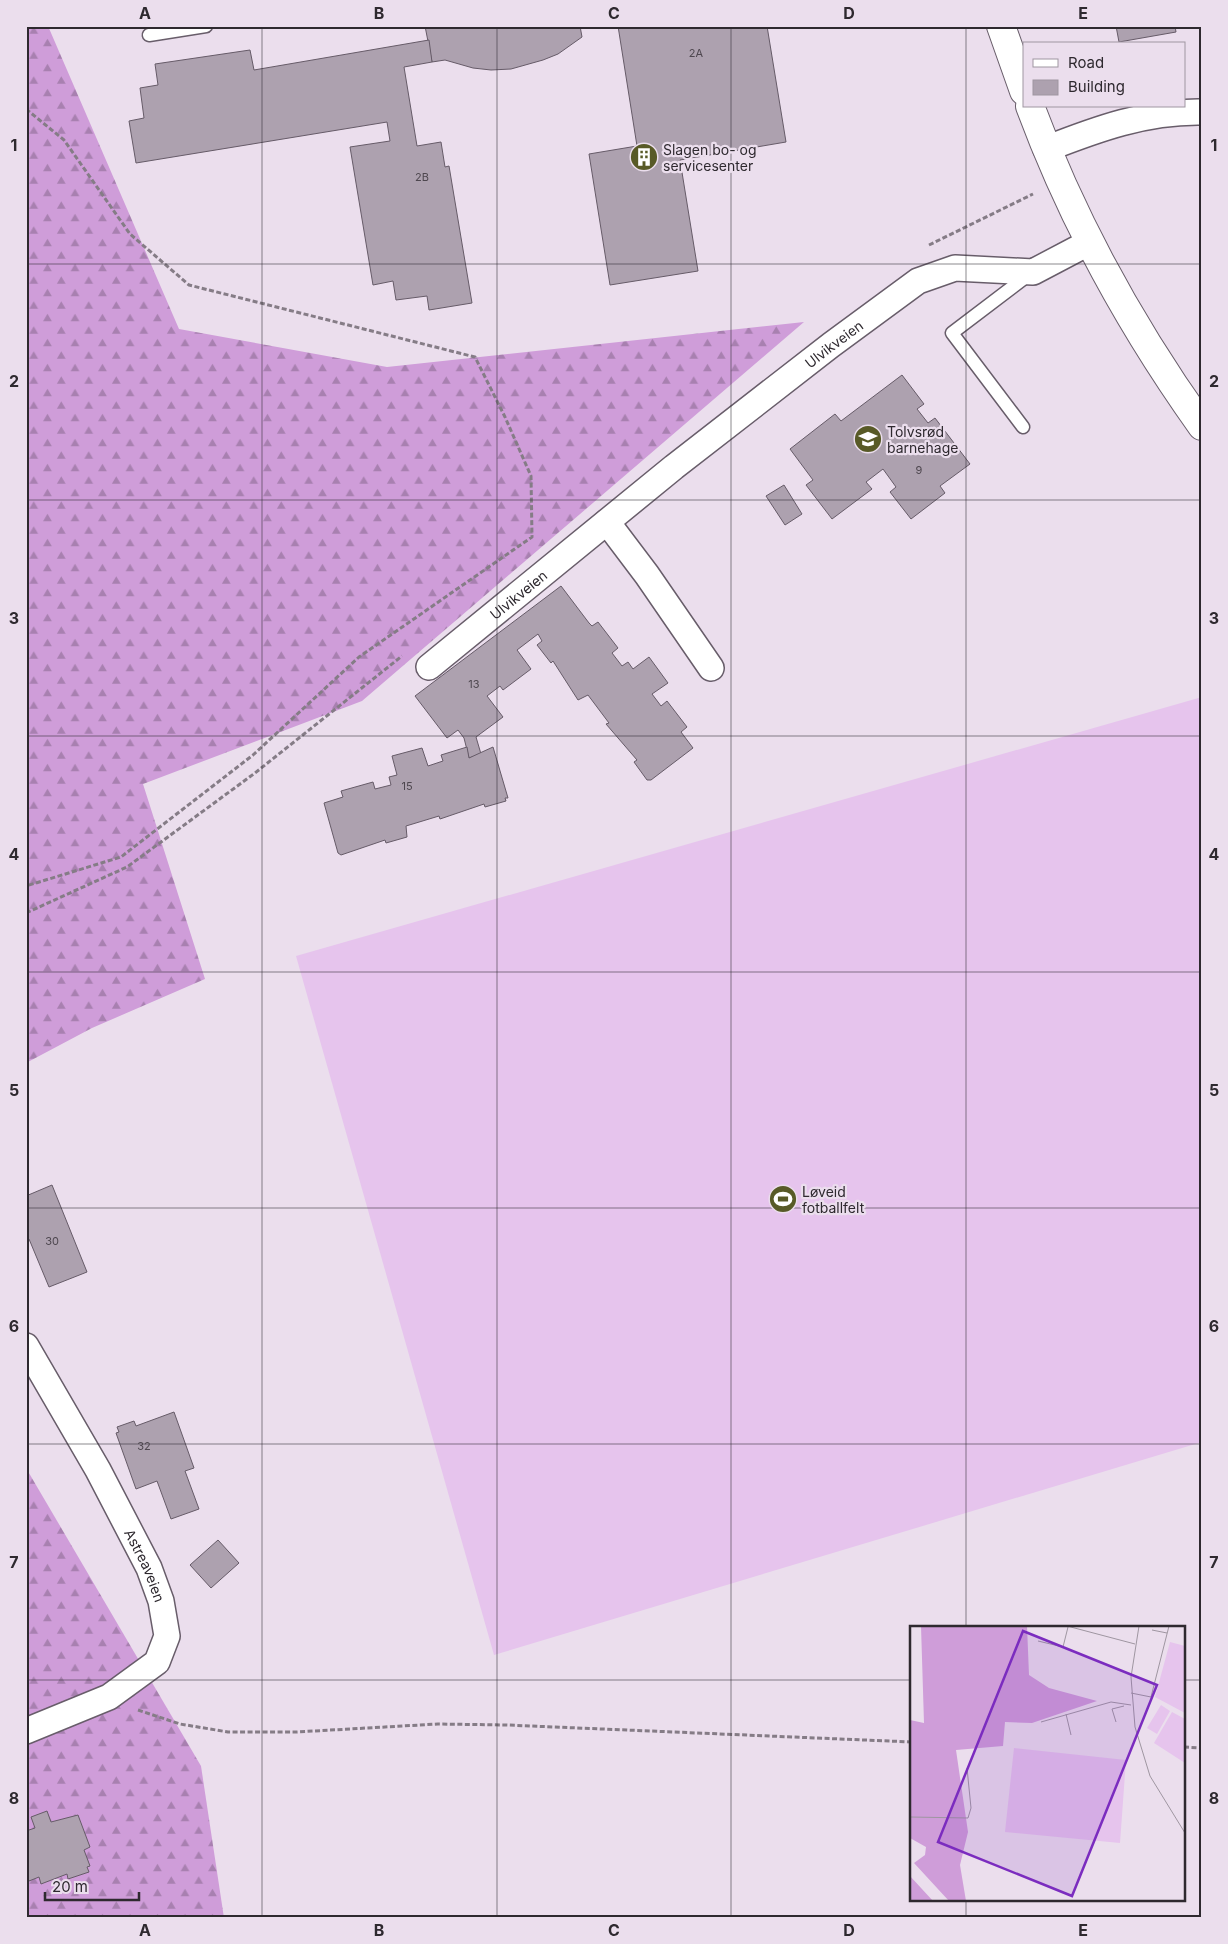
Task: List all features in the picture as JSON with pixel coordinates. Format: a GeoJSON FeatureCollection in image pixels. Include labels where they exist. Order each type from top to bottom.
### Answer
{"type":"FeatureCollection","features":[{"type":"Feature","properties":{"kind":"street"},"geometry":{"type":"LineString","coordinates":[[1001,26],[1023,88]]}},
{"type":"Feature","properties":{"kind":"street"},"geometry":{"type":"LineString","coordinates":[[1031,108],[1046,149],[1090,242],[1149,348],[1202,426]]}},
{"type":"Feature","properties":{"kind":"street"},"geometry":{"type":"LineString","coordinates":[[1046,149],[1102,127],[1176,112],[1202,112]]}},
{"type":"Feature","properties":{"kind":"street"},"geometry":{"type":"LineString","coordinates":[[1033,272],[1090,242]]}},
{"type":"Feature","properties":{"kind":"street","name":"Ulvikveien"},"geometry":{"type":"LineString","coordinates":[[429,667],[527,585],[674,467],[831,345],[918,281],[955,268],[1033,272]]}},
{"type":"Feature","properties":{"kind":"street"},"geometry":{"type":"LineString","coordinates":[[607,522],[647,575],[711,668]]}},
{"type":"Feature","properties":{"kind":"street","name":"Astreaveien"},"geometry":{"type":"LineString","coordinates":[[26,1346],[98,1470],[149,1568],[161,1601],[167,1636],[157,1662],[109,1697],[26,1731]]}},
{"type":"Feature","properties":{"kind":"lane"},"geometry":{"type":"LineString","coordinates":[[149,36],[206,26]]}},
{"type":"Feature","properties":{"kind":"lane"},"geometry":{"type":"LineString","coordinates":[[1022,427],[952,333],[1033,272]]}},
{"type":"Feature","properties":{"kind":"path"},"geometry":{"type":"LineString","coordinates":[[26,109],[64,140],[130,234],[189,285],[475,357],[506,417],[531,476],[532,537],[359,657],[254,755],[121,857],[26,886]]}},
{"type":"Feature","properties":{"kind":"path"},"geometry":{"type":"LineString","coordinates":[[109,1697],[126,1706],[180,1724],[228,1732],[296,1732],[429,1724],[477,1724],[910,1742]]}},
{"type":"Feature","properties":{"kind":"path"},"geometry":{"type":"LineString","coordinates":[[1186,1747],[1202,1748]]}},
{"type":"Feature","properties":{"kind":"shaded area","name":"Løveid fotballfelt"},"geometry":{"type":"Polygon","coordinates":[[[1202,697],[1202,1442],[494,1655],[296,956],[1202,697]]]}},
{"type":"Feature","properties":{"kind":"green space"},"geometry":{"type":"Polygon","coordinates":[[[26,26],[48,26],[179,329],[387,367],[804,322],[362,701],[143,784],[205,979],[92,1028],[26,1063],[26,26]]]}},
{"type":"Feature","properties":{"kind":"green space"},"geometry":{"type":"Polygon","coordinates":[[[26,1468],[201,1766],[224,1918],[26,1918],[26,1468]]]}},
{"type":"Feature","properties":{"kind":"building"},"geometry":{"type":"Polygon","coordinates":[[[425,26],[580,26],[582,37],[558,54],[543,60],[511,69],[491,70],[473,68],[445,60],[432,62],[425,26]]]}},
{"type":"Feature","properties":{"kind":"building","name":"Slagen bo- og servicesenter"},"geometry":{"type":"Polygon","coordinates":[[[618,26],[767,26],[786,142],[680,160],[698,271],[610,285],[589,154],[637,146],[618,26]]]}},
{"type":"Feature","properties":{"kind":"building"},"geometry":{"type":"Polygon","coordinates":[[[1116,26],[1175,26],[1176,32],[1119,42],[1116,26]]]}},
{"type":"Feature","properties":{"kind":"building"},"geometry":{"type":"Polygon","coordinates":[[[429,40],[432,62],[404,67],[417,146],[441,142],[445,167],[449,166],[472,303],[429,310],[427,296],[396,300],[393,281],[373,285],[350,147],[390,141],[387,122],[136,163],[129,121],[144,118],[140,88],[158,85],[155,64],[250,50],[254,70],[429,40]]]}},
{"type":"Feature","properties":{"kind":"building"},"geometry":{"type":"Polygon","coordinates":[[[902,375],[924,404],[917,409],[928,423],[935,418],[970,464],[940,486],[945,493],[911,519],[890,492],[896,487],[883,469],[866,482],[872,489],[832,519],[806,485],[813,480],[790,449],[835,414],[841,421],[902,375]]]}},
{"type":"Feature","properties":{"kind":"building"},"geometry":{"type":"Polygon","coordinates":[[[784,485],[802,514],[785,525],[766,496],[784,485]]]}},
{"type":"Feature","properties":{"kind":"building"},"geometry":{"type":"Polygon","coordinates":[[[561,586],[589,623],[592,626],[598,622],[618,648],[612,653],[622,666],[628,662],[633,669],[649,657],[668,683],[652,694],[661,706],[667,701],[687,727],[681,732],[693,748],[651,780],[647,780],[634,762],[637,760],[606,724],[609,723],[588,695],[578,700],[553,661],[551,663],[537,645],[542,641],[538,634],[517,650],[531,669],[503,690],[500,686],[487,696],[503,717],[476,737],[481,754],[469,758],[464,738],[458,730],[447,738],[415,696],[561,586]]]}},
{"type":"Feature","properties":{"kind":"building"},"geometry":{"type":"Polygon","coordinates":[[[467,747],[469,758],[493,747],[508,798],[505,798],[506,801],[485,807],[484,804],[440,819],[439,816],[406,826],[407,837],[386,843],[385,840],[341,855],[338,853],[324,803],[343,797],[341,791],[373,782],[375,789],[391,785],[389,777],[397,775],[392,756],[422,748],[428,766],[443,761],[441,755],[467,747]]]}},
{"type":"Feature","properties":{"kind":"building"},"geometry":{"type":"Polygon","coordinates":[[[52,1185],[87,1272],[49,1287],[29,1239],[26,1240],[26,1196],[52,1185]]]}},
{"type":"Feature","properties":{"kind":"building"},"geometry":{"type":"Polygon","coordinates":[[[174,1412],[194,1468],[185,1471],[199,1509],[171,1519],[157,1481],[136,1489],[116,1433],[119,1432],[117,1427],[134,1421],[136,1426],[174,1412]]]}},
{"type":"Feature","properties":{"kind":"building"},"geometry":{"type":"Polygon","coordinates":[[[218,1540],[239,1563],[211,1588],[190,1565],[218,1540]]]}},
{"type":"Feature","properties":{"kind":"building"},"geometry":{"type":"Polygon","coordinates":[[[47,1811],[51,1822],[78,1815],[90,1847],[84,1850],[90,1866],[87,1867],[89,1872],[68,1879],[67,1874],[41,1884],[39,1877],[29,1881],[26,1874],[26,1831],[35,1828],[31,1817],[47,1811]]]}},
{"type":"Feature","properties":{"kind":"place","name":"Slagen bo- og servicesenter"},"geometry":{"type":"Point","coordinates":[644,157]}},
{"type":"Feature","properties":{"kind":"place","name":"Tolvsrød barnehage"},"geometry":{"type":"Point","coordinates":[868,439]}},
{"type":"Feature","properties":{"kind":"place","name":"Løveid fotballfelt"},"geometry":{"type":"Point","coordinates":[783,1199]}}]}
